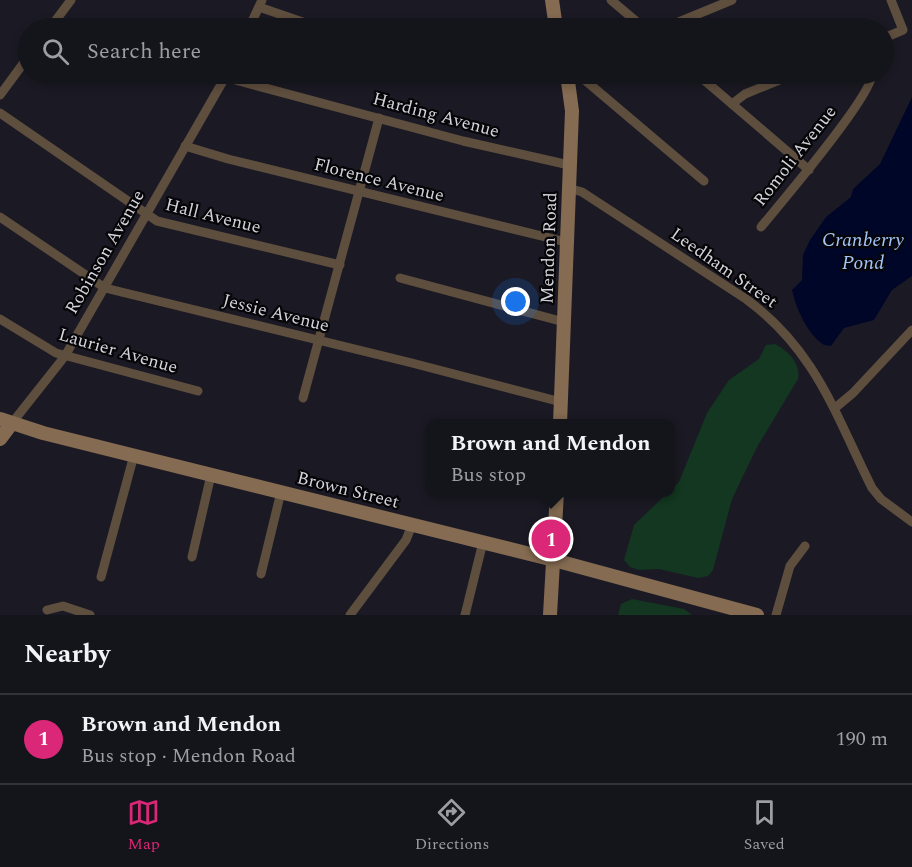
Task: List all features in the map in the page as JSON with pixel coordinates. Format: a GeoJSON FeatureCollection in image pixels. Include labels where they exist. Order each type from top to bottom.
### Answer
{"type":"FeatureCollection","features":[{"type":"Feature","properties":{"kind":"street"},"geometry":{"type":"LineString","coordinates":[[58,18],[71,0]]}},
{"type":"Feature","properties":{"kind":"street"},"geometry":{"type":"LineString","coordinates":[[552,0],[555,18]]}},
{"type":"Feature","properties":{"kind":"street"},"geometry":{"type":"LineString","coordinates":[[611,0],[632,18]]}},
{"type":"Feature","properties":{"kind":"street"},"geometry":{"type":"LineString","coordinates":[[688,18],[732,0]]}},
{"type":"Feature","properties":{"kind":"street"},"geometry":{"type":"LineString","coordinates":[[891,0],[903,30],[894,34]]}},
{"type":"Feature","properties":{"kind":"street"},"geometry":{"type":"LineString","coordinates":[[254,18],[260,4],[295,18]]}},
{"type":"Feature","properties":{"kind":"street"},"geometry":{"type":"LineString","coordinates":[[0,95],[18,71]]}},
{"type":"Feature","properties":{"kind":"street","name":"Robinson Avenue"},"geometry":{"type":"LineString","coordinates":[[0,439],[6,421],[66,356],[221,84]]}},
{"type":"Feature","properties":{"kind":"street","name":"Harding Avenue"},"geometry":{"type":"LineString","coordinates":[[254,84],[463,141],[569,165]]}},
{"type":"Feature","properties":{"kind":"street","name":"Mendon Road"},"geometry":{"type":"LineString","coordinates":[[560,419],[572,102],[569,84]]}},
{"type":"Feature","properties":{"kind":"street"},"geometry":{"type":"LineString","coordinates":[[590,84],[704,182]]}},
{"type":"Feature","properties":{"kind":"street"},"geometry":{"type":"LineString","coordinates":[[709,84],[809,170]]}},
{"type":"Feature","properties":{"kind":"street"},"geometry":{"type":"LineString","coordinates":[[732,104],[745,94],[770,84]]}},
{"type":"Feature","properties":{"kind":"street","name":"Romoli Avenue"},"geometry":{"type":"LineString","coordinates":[[761,226],[809,170],[869,84]]}},
{"type":"Feature","properties":{"kind":"street","name":"Hall Avenue"},"geometry":{"type":"LineString","coordinates":[[0,113],[157,221],[340,265]]}},
{"type":"Feature","properties":{"kind":"street"},"geometry":{"type":"LineString","coordinates":[[303,398],[379,118]]}},
{"type":"Feature","properties":{"kind":"street","name":"Florence Avenue"},"geometry":{"type":"LineString","coordinates":[[186,146],[566,242]]}},
{"type":"Feature","properties":{"kind":"street","name":"Leedham Street"},"geometry":{"type":"LineString","coordinates":[[568,188],[582,192],[755,306],[814,368],[872,488],[887,504],[912,522]]}},
{"type":"Feature","properties":{"kind":"street","name":"Jessie Avenue"},"geometry":{"type":"LineString","coordinates":[[0,217],[105,288],[561,402]]}},
{"type":"Feature","properties":{"kind":"street"},"geometry":{"type":"LineString","coordinates":[[400,278],[564,322]]}},
{"type":"Feature","properties":{"kind":"street","name":"Laurier Avenue"},"geometry":{"type":"LineString","coordinates":[[0,319],[25,336],[66,356],[198,391]]}},
{"type":"Feature","properties":{"kind":"street"},"geometry":{"type":"LineString","coordinates":[[835,408],[853,393],[912,330]]}},
{"type":"Feature","properties":{"kind":"street","name":"Brown Street"},"geometry":{"type":"LineString","coordinates":[[6,421],[211,475],[554,560],[757,615]]}},
{"type":"Feature","properties":{"kind":"street"},"geometry":{"type":"LineString","coordinates":[[101,577],[134,455]]}},
{"type":"Feature","properties":{"kind":"street"},"geometry":{"type":"LineString","coordinates":[[192,557],[211,475]]}},
{"type":"Feature","properties":{"kind":"street"},"geometry":{"type":"LineString","coordinates":[[261,574],[281,492]]}},
{"type":"Feature","properties":{"kind":"street"},"geometry":{"type":"LineString","coordinates":[[550,615],[557,497]]}},
{"type":"Feature","properties":{"kind":"street"},"geometry":{"type":"LineString","coordinates":[[350,615],[406,540],[412,525]]}},
{"type":"Feature","properties":{"kind":"street"},"geometry":{"type":"LineString","coordinates":[[465,615],[483,542]]}},
{"type":"Feature","properties":{"kind":"street"},"geometry":{"type":"LineString","coordinates":[[776,615],[790,566],[805,546]]}},
{"type":"Feature","properties":{"kind":"street"},"geometry":{"type":"LineString","coordinates":[[47,610],[63,606],[90,615]]}},
{"type":"Feature","properties":{"kind":"green space"},"geometry":{"type":"Polygon","coordinates":[[[775,344],[792,358],[798,368],[798,379],[757,447],[732,499],[713,570],[708,576],[698,578],[659,569],[639,570],[630,567],[624,560],[634,525],[663,497],[675,497],[675,486],[679,482],[707,413],[729,380],[759,359],[766,345],[775,344]]]}},
{"type":"Feature","properties":{"kind":"green space"},"geometry":{"type":"Polygon","coordinates":[[[632,599],[684,609],[692,615],[618,615],[621,604],[632,599]]]}},
{"type":"Feature","properties":{"kind":"water","name":"Cranberry Pond"},"geometry":{"type":"Polygon","coordinates":[[[912,97],[912,276],[892,290],[874,320],[844,328],[831,346],[824,345],[812,334],[803,320],[792,290],[802,280],[803,255],[826,217],[851,197],[853,189],[880,164],[912,97]]]}},
{"type":"Feature","properties":{"kind":"place","name":"Brown and Mendon"},"geometry":{"type":"Point","coordinates":[551,539]}}]}
